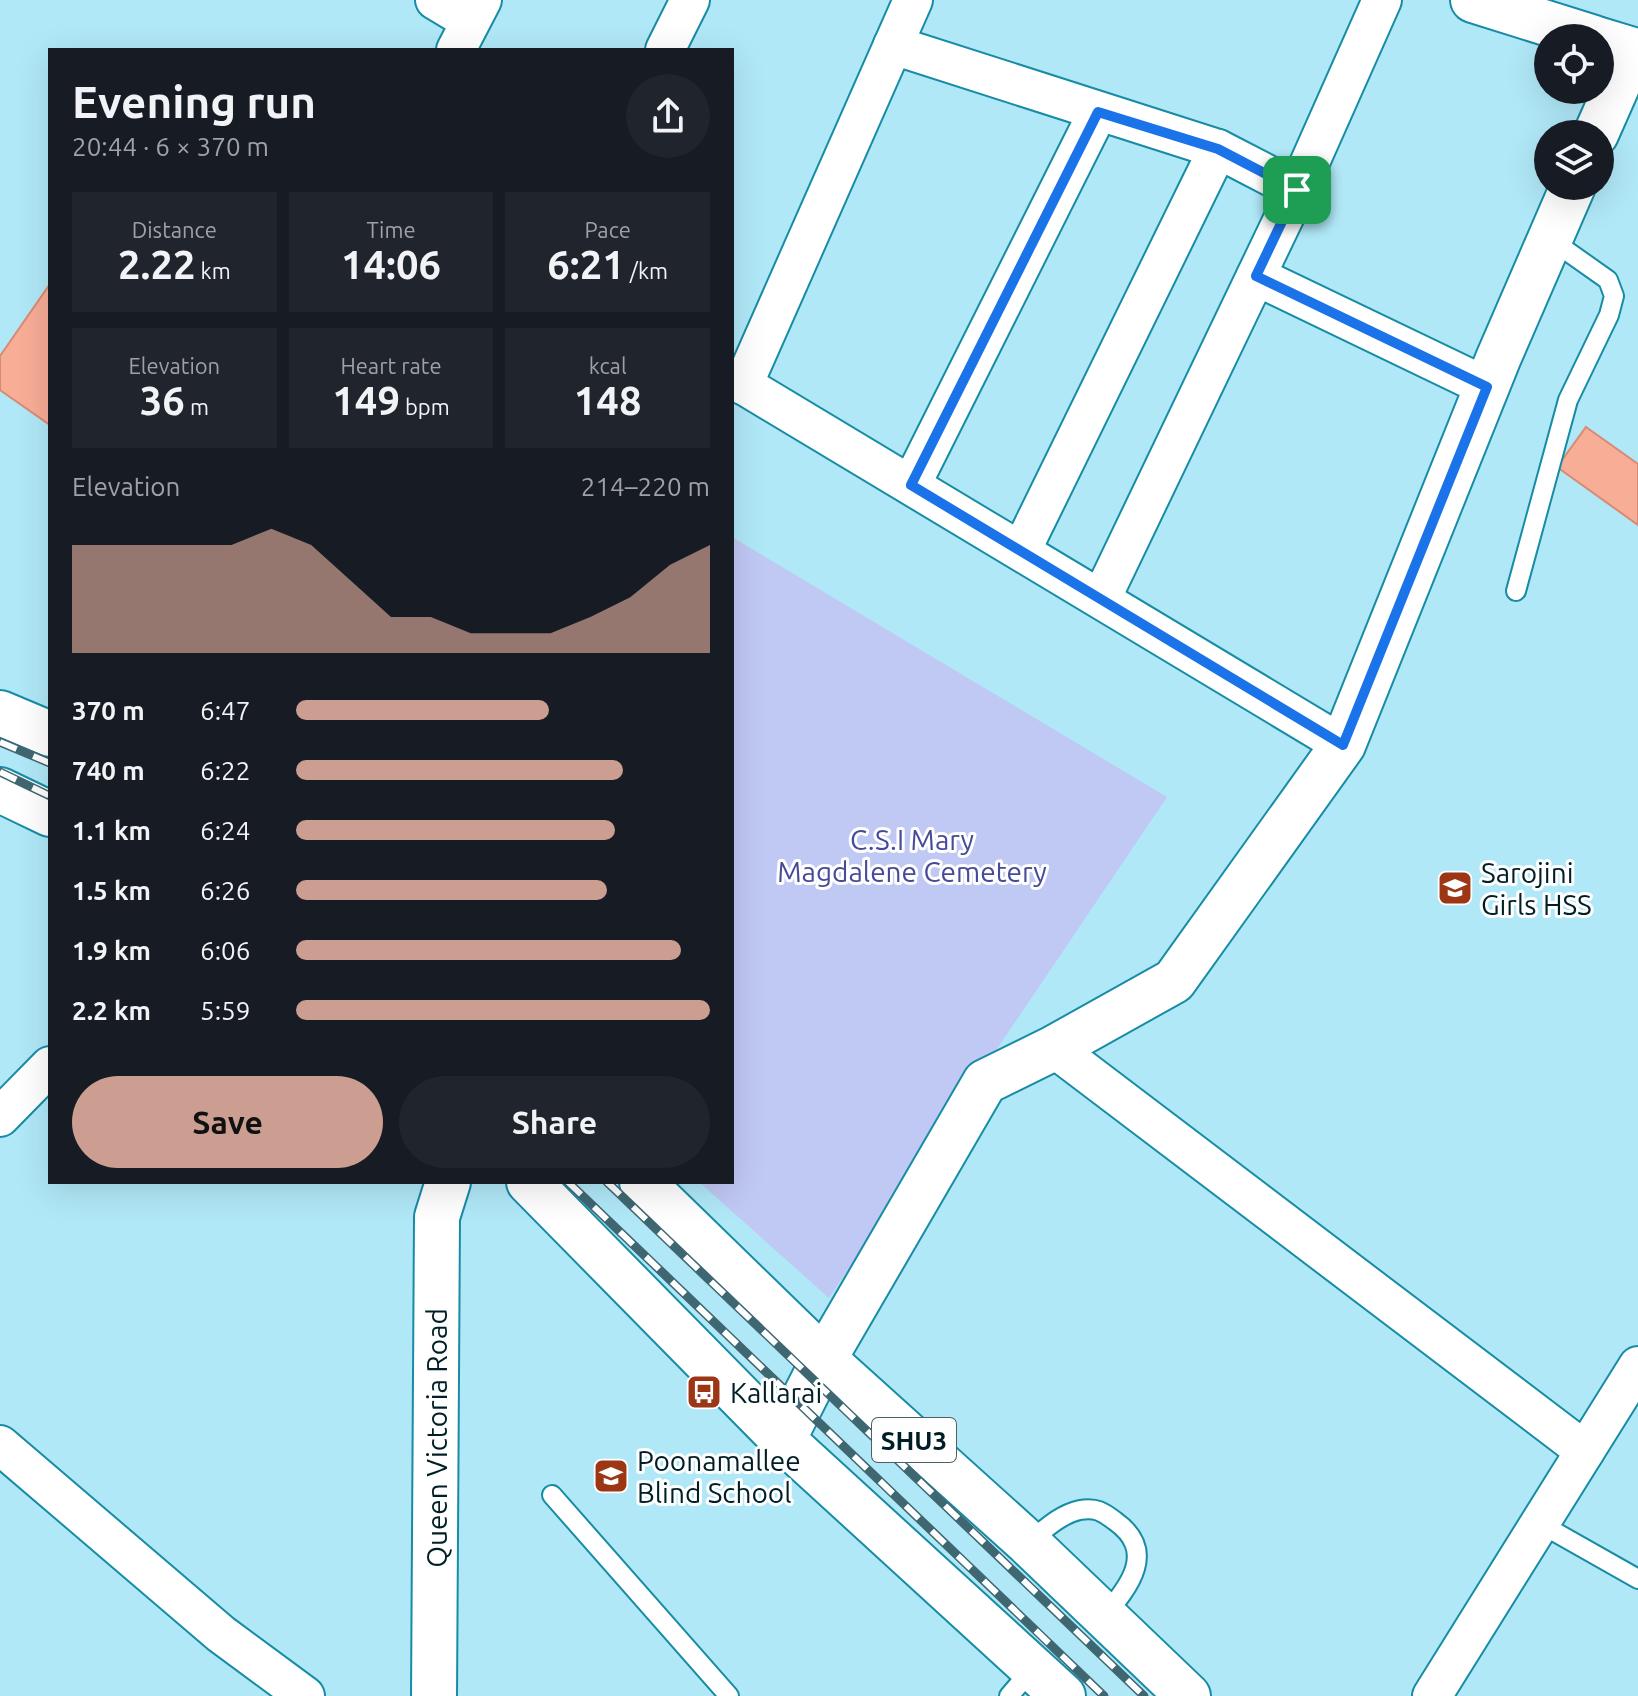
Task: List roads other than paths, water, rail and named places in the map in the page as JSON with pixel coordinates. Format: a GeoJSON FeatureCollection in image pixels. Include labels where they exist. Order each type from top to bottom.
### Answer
{"type":"FeatureCollection","features":[{"type":"Feature","properties":{"kind":"street"},"geometry":{"type":"LineString","coordinates":[[435,0],[469,24]]}},
{"type":"Feature","properties":{"kind":"street"},"geometry":{"type":"LineString","coordinates":[[666,48],[690,0]]}},
{"type":"Feature","properties":{"kind":"street"},"geometry":{"type":"LineString","coordinates":[[913,0],[738,381],[1343,745]]}},
{"type":"Feature","properties":{"kind":"street"},"geometry":{"type":"LineString","coordinates":[[1101,599],[1297,190],[1382,0]]}},
{"type":"Feature","properties":{"kind":"street"},"geometry":{"type":"LineString","coordinates":[[1473,0],[1616,42],[1599,120]]}},
{"type":"Feature","properties":{"kind":"street"},"geometry":{"type":"LineString","coordinates":[[893,45],[1218,149],[1297,190]]}},
{"type":"Feature","properties":{"kind":"street"},"geometry":{"type":"LineString","coordinates":[[911,485],[1098,112]]}},
{"type":"Feature","properties":{"kind":"street"},"geometry":{"type":"LineString","coordinates":[[1021,551],[1218,149]]}},
{"type":"Feature","properties":{"kind":"street"},"geometry":{"type":"LineString","coordinates":[[783,1440],[824,1359],[985,1082],[1054,1048],[1174,981],[1343,745],[1487,387],[1567,200]]}},
{"type":"Feature","properties":{"kind":"street"},"geometry":{"type":"LineString","coordinates":[[1256,276],[1487,387]]}},
{"type":"Feature","properties":{"kind":"street"},"geometry":{"type":"LineString","coordinates":[[0,713],[48,733]]}},
{"type":"Feature","properties":{"kind":"street"},"geometry":{"type":"LineString","coordinates":[[0,790],[48,813]]}},
{"type":"Feature","properties":{"kind":"street"},"geometry":{"type":"LineString","coordinates":[[1054,1048],[1585,1451]]}},
{"type":"Feature","properties":{"kind":"street"},"geometry":{"type":"LineString","coordinates":[[0,1117],[48,1068]]}},
{"type":"Feature","properties":{"kind":"street","name":"Queen Victoria Road"},"geometry":{"type":"LineString","coordinates":[[434,1696],[437,1217],[447,1184]]}},
{"type":"Feature","properties":{"kind":"street"},"geometry":{"type":"LineString","coordinates":[[531,1184],[783,1440],[1035,1687]]}},
{"type":"Feature","properties":{"kind":"street","name":"SHU3"},"geometry":{"type":"LineString","coordinates":[[644,1184],[824,1359],[1028,1543],[1188,1696]]}},
{"type":"Feature","properties":{"kind":"street"},"geometry":{"type":"LineString","coordinates":[[1432,1696],[1638,1366]]}},
{"type":"Feature","properties":{"kind":"street"},"geometry":{"type":"LineString","coordinates":[[0,1445],[221,1634],[305,1696]]}},
{"type":"Feature","properties":{"kind":"lane"},"geometry":{"type":"LineString","coordinates":[[1516,591],[1568,400],[1609,315],[1614,296],[1608,280],[1550,239]]}},
{"type":"Feature","properties":{"kind":"lane"},"geometry":{"type":"LineString","coordinates":[[552,1495],[729,1696]]}},
{"type":"Feature","properties":{"kind":"lane"},"geometry":{"type":"LineString","coordinates":[[1028,1543],[1056,1521],[1079,1510],[1098,1509],[1123,1527],[1136,1547],[1136,1567],[1129,1587],[1104,1616]]}},
{"type":"Feature","properties":{"kind":"lane"},"geometry":{"type":"LineString","coordinates":[[1539,1523],[1638,1579]]}},
{"type":"Feature","properties":{"kind":"railway"},"geometry":{"type":"LineString","coordinates":[[0,742],[48,762]]}},
{"type":"Feature","properties":{"kind":"railway"},"geometry":{"type":"LineString","coordinates":[[0,772],[48,795]]}},
{"type":"Feature","properties":{"kind":"railway"},"geometry":{"type":"LineString","coordinates":[[570,1184],[1104,1696]]}},
{"type":"Feature","properties":{"kind":"railway"},"geometry":{"type":"LineString","coordinates":[[609,1184],[1144,1696]]}},
{"type":"Feature","properties":{"kind":"place","name":"Sarojini Girls HSS"},"geometry":{"type":"Point","coordinates":[1455,888]}},
{"type":"Feature","properties":{"kind":"place","name":"Kallarai"},"geometry":{"type":"Point","coordinates":[704,1392]}},
{"type":"Feature","properties":{"kind":"place","name":"Poonamallee Blind School"},"geometry":{"type":"Point","coordinates":[611,1476]}},
{"type":"Feature","properties":{"kind":"park label","name":"C.S.I Mary Magdalene Cemetery"},"geometry":{"type":"Point","coordinates":[912,855]}}]}
